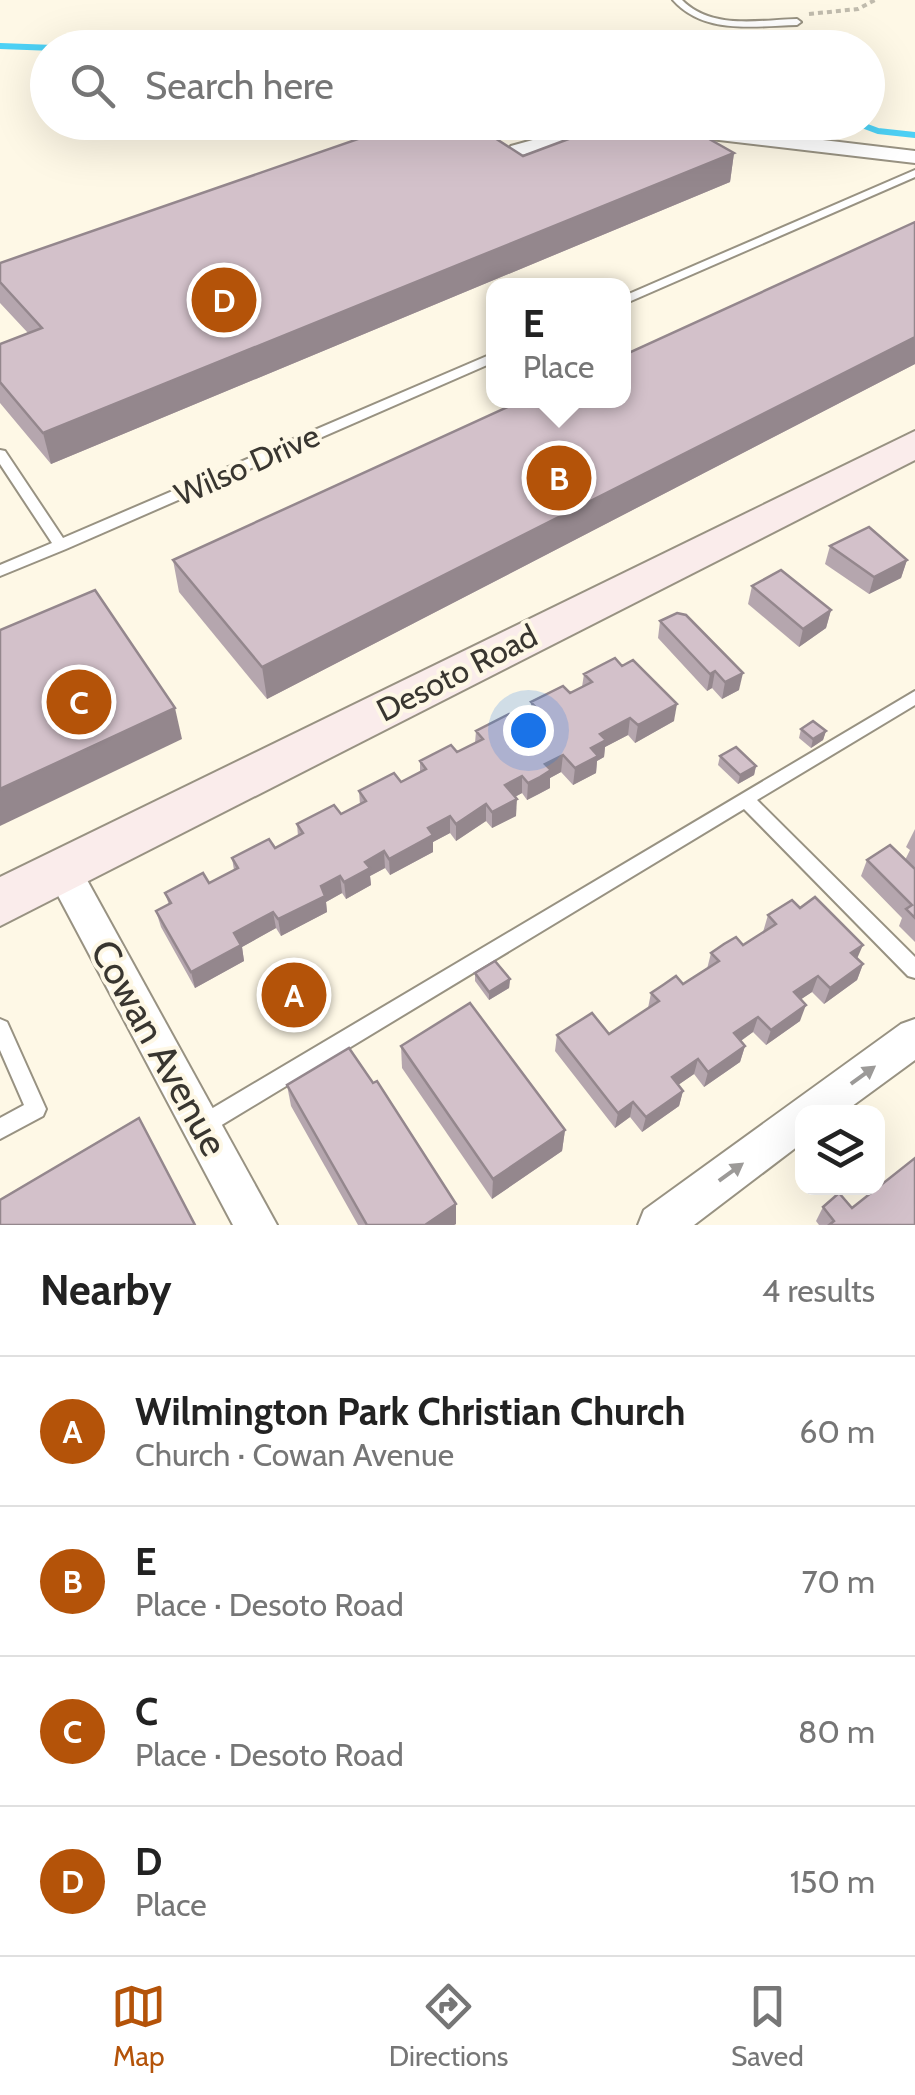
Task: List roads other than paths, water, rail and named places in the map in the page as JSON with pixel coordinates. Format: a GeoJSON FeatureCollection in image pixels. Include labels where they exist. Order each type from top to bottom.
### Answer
{"type":"FeatureCollection","features":[{"type":"Feature","properties":{"kind":"street"},"geometry":{"type":"LineString","coordinates":[[518,150],[555,140]]}},
{"type":"Feature","properties":{"kind":"street"},"geometry":{"type":"LineString","coordinates":[[770,140],[915,157]]}},
{"type":"Feature","properties":{"kind":"street","name":"Desoto Road"},"geometry":{"type":"LineString","coordinates":[[0,903],[915,444]]}},
{"type":"Feature","properties":{"kind":"street","name":"Cowan Avenue"},"geometry":{"type":"LineString","coordinates":[[63,871],[256,1225]]}},
{"type":"Feature","properties":{"kind":"street"},"geometry":{"type":"LineString","coordinates":[[821,1105],[915,1036]]}},
{"type":"Feature","properties":{"kind":"street"},"geometry":{"type":"LineString","coordinates":[[659,1225],[795,1124]]}},
{"type":"Feature","properties":{"kind":"lane"},"geometry":{"type":"LineString","coordinates":[[677,0],[698,16],[717,21],[801,18]]}},
{"type":"Feature","properties":{"kind":"lane"},"geometry":{"type":"LineString","coordinates":[[631,297],[915,173]]}},
{"type":"Feature","properties":{"kind":"lane","name":"Wilso Drive"},"geometry":{"type":"LineString","coordinates":[[0,571],[486,360]]}},
{"type":"Feature","properties":{"kind":"lane"},"geometry":{"type":"LineString","coordinates":[[0,454],[61,546]]}},
{"type":"Feature","properties":{"kind":"lane"},"geometry":{"type":"LineString","coordinates":[[202,1126],[915,697]]}},
{"type":"Feature","properties":{"kind":"lane"},"geometry":{"type":"LineString","coordinates":[[745,799],[915,970]]}},
{"type":"Feature","properties":{"kind":"lane"},"geometry":{"type":"LineString","coordinates":[[0,1028],[36,1109],[0,1129]]}},
{"type":"Feature","properties":{"kind":"waterway"},"geometry":{"type":"LineString","coordinates":[[0,46],[30,47]]}},
{"type":"Feature","properties":{"kind":"waterway"},"geometry":{"type":"LineString","coordinates":[[885,132],[915,135]]}},
{"type":"Feature","properties":{"kind":"place","name":"D"},"geometry":{"type":"Point","coordinates":[224,300]}},
{"type":"Feature","properties":{"kind":"place","name":"E"},"geometry":{"type":"Point","coordinates":[559,478]}},
{"type":"Feature","properties":{"kind":"place","name":"C"},"geometry":{"type":"Point","coordinates":[79,702]}},
{"type":"Feature","properties":{"kind":"place","name":"Wilmington Park Christian Church"},"geometry":{"type":"Point","coordinates":[294,995]}}]}
